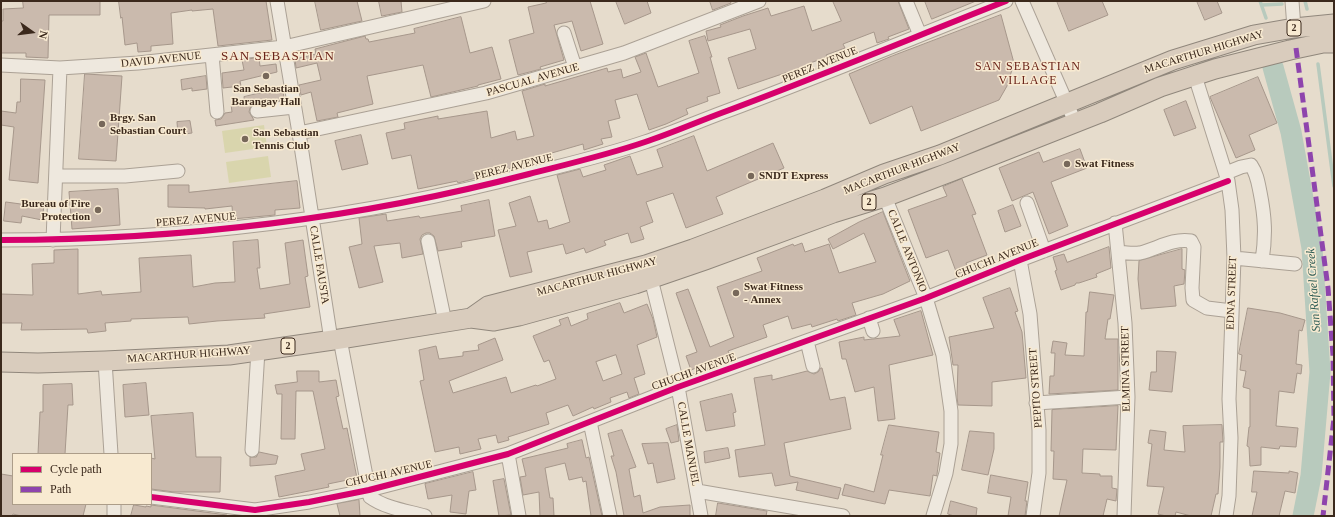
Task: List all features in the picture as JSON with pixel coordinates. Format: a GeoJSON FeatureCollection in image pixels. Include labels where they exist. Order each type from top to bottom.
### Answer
{"type":"FeatureCollection","features":[{"type":"Feature","properties":{"kind":"highway","name":"MACARTHUR HIGHWAY"},"geometry":{"type":"LineString","coordinates":[[471,318],[488,306],[646,265],[693,249],[825,199],[884,174],[940,155],[1173,60],[1254,35],[1294,28],[1334,24]]}},
{"type":"Feature","properties":{"kind":"highway","name":"MACARTHUR HIGHWAY"},"geometry":{"type":"LineString","coordinates":[[1,362],[38,363],[105,361],[229,355],[336,340],[471,318],[494,321],[519,316],[651,279],[833,213],[885,196],[953,171],[1160,87],[1215,69],[1290,50],[1324,43],[1334,43]]}},
{"type":"Feature","properties":{"kind":"street","name":"CALLE FAUSTA"},"geometry":{"type":"LineString","coordinates":[[276,1],[312,218],[336,340],[369,490]]}},
{"type":"Feature","properties":{"kind":"street","name":"DAVID AVENUE"},"geometry":{"type":"LineString","coordinates":[[1,65],[60,68],[138,63],[284,47],[484,1]]}},
{"type":"Feature","properties":{"kind":"street","name":"PASCUAL AVENUE"},"geometry":{"type":"LineString","coordinates":[[299,134],[486,93],[624,53],[759,1]]}},
{"type":"Feature","properties":{"kind":"street"},"geometry":{"type":"LineString","coordinates":[[906,1],[920,35]]}},
{"type":"Feature","properties":{"kind":"street","name":"PEREZ AVENUE"},"geometry":{"type":"LineString","coordinates":[[1,240],[106,238],[218,229],[312,218],[386,206],[485,185],[644,142],[805,82],[1006,1]]}},
{"type":"Feature","properties":{"kind":"street"},"geometry":{"type":"LineString","coordinates":[[1022,1],[1075,122]]}},
{"type":"Feature","properties":{"kind":"street"},"geometry":{"type":"LineString","coordinates":[[1292,1],[1294,28]]}},
{"type":"Feature","properties":{"kind":"street"},"geometry":{"type":"LineString","coordinates":[[564,34],[575,67]]}},
{"type":"Feature","properties":{"kind":"street"},"geometry":{"type":"LineString","coordinates":[[212,55],[217,112]]}},
{"type":"Feature","properties":{"kind":"street"},"geometry":{"type":"LineString","coordinates":[[53,240],[60,68]]}},
{"type":"Feature","properties":{"kind":"street","name":"EDNA STREET"},"geometry":{"type":"LineString","coordinates":[[1195,76],[1227,177],[1232,210],[1234,258],[1229,399],[1231,445],[1229,496],[1226,516]]}},
{"type":"Feature","properties":{"kind":"street"},"geometry":{"type":"LineString","coordinates":[[257,111],[294,107]]}},
{"type":"Feature","properties":{"kind":"street","name":"CHUCHI AVENUE"},"geometry":{"type":"LineString","coordinates":[[152,497],[255,510],[309,502],[369,490],[508,454],[678,387],[926,298],[1115,223],[1227,177],[1241,167],[1251,165],[1256,172],[1265,213],[1265,239],[1262,261]]}},
{"type":"Feature","properties":{"kind":"street"},"geometry":{"type":"LineString","coordinates":[[56,176],[125,176],[178,170]]}},
{"type":"Feature","properties":{"kind":"street","name":"CALLE ANTONIO"},"geometry":{"type":"LineString","coordinates":[[885,196],[926,298],[943,355],[951,411],[951,444],[946,473],[933,516]]}},
{"type":"Feature","properties":{"kind":"street"},"geometry":{"type":"LineString","coordinates":[[1027,203],[1044,251]]}},
{"type":"Feature","properties":{"kind":"street","name":"ELMINA STREET"},"geometry":{"type":"LineString","coordinates":[[1115,223],[1126,323],[1128,397],[1124,516]]}},
{"type":"Feature","properties":{"kind":"street"},"geometry":{"type":"LineString","coordinates":[[1118,252],[1134,254],[1141,253],[1165,243],[1184,240],[1191,241],[1194,247],[1192,288],[1193,300],[1207,308],[1232,311]]}},
{"type":"Feature","properties":{"kind":"street"},"geometry":{"type":"LineString","coordinates":[[428,242],[445,322]]}},
{"type":"Feature","properties":{"kind":"street"},"geometry":{"type":"LineString","coordinates":[[1234,258],[1295,264]]}},
{"type":"Feature","properties":{"kind":"street","name":"PEPITO STREET"},"geometry":{"type":"LineString","coordinates":[[1020,260],[1030,314],[1039,430],[1038,473],[1033,516]]}},
{"type":"Feature","properties":{"kind":"street","name":"CALLE MANUEL"},"geometry":{"type":"LineString","coordinates":[[651,279],[678,387],[697,491],[700,516]]}},
{"type":"Feature","properties":{"kind":"street"},"geometry":{"type":"LineString","coordinates":[[869,318],[873,331]]}},
{"type":"Feature","properties":{"kind":"street"},"geometry":{"type":"LineString","coordinates":[[807,341],[813,366]]}},
{"type":"Feature","properties":{"kind":"street"},"geometry":{"type":"LineString","coordinates":[[252,450],[258,350]]}},
{"type":"Feature","properties":{"kind":"street"},"geometry":{"type":"LineString","coordinates":[[105,361],[111,453]]}},
{"type":"Feature","properties":{"kind":"street"},"geometry":{"type":"LineString","coordinates":[[1036,403],[1128,397]]}},
{"type":"Feature","properties":{"kind":"street"},"geometry":{"type":"LineString","coordinates":[[590,422],[610,516]]}},
{"type":"Feature","properties":{"kind":"street"},"geometry":{"type":"LineString","coordinates":[[508,454],[519,516]]}},
{"type":"Feature","properties":{"kind":"street"},"geometry":{"type":"LineString","coordinates":[[369,490],[370,497],[375,500],[424,516]]}},
{"type":"Feature","properties":{"kind":"street"},"geometry":{"type":"LineString","coordinates":[[697,491],[843,516]]}},
{"type":"Feature","properties":{"kind":"street"},"geometry":{"type":"LineString","coordinates":[[114,505],[114,516]]}},
{"type":"Feature","properties":{"kind":"shaded area","name":"San Sebastian Tennis Club"},"geometry":{"type":"Polygon","coordinates":[[[264,125],[267,147],[225,153],[222,131],[264,125]]]}},
{"type":"Feature","properties":{"kind":"shaded area","name":"San Sebastian Tennis Club"},"geometry":{"type":"Polygon","coordinates":[[[268,156],[271,177],[229,183],[226,162],[268,156]]]}},
{"type":"Feature","properties":{"kind":"building"},"geometry":{"type":"Polygon","coordinates":[[[23,1],[100,1],[100,15],[49,15],[48,58],[26,57],[26,53],[1,53],[1,21],[3,21],[3,9],[23,8],[23,1]]]}},
{"type":"Feature","properties":{"kind":"building"},"geometry":{"type":"Polygon","coordinates":[[[119,1],[266,1],[272,40],[218,46],[213,9],[192,10],[171,13],[173,44],[151,46],[151,51],[138,52],[137,43],[125,45],[119,1]]]}},
{"type":"Feature","properties":{"kind":"building"},"geometry":{"type":"Polygon","coordinates":[[[315,1],[357,1],[362,21],[321,30],[315,1]]]}},
{"type":"Feature","properties":{"kind":"building"},"geometry":{"type":"Polygon","coordinates":[[[379,1],[401,1],[402,12],[382,16],[379,1]]]}},
{"type":"Feature","properties":{"kind":"building"},"geometry":{"type":"Polygon","coordinates":[[[546,1],[590,1],[603,44],[581,51],[572,21],[554,25],[564,60],[540,67],[541,69],[518,75],[509,40],[534,33],[528,7],[546,3],[546,1]]]}},
{"type":"Feature","properties":{"kind":"building"},"geometry":{"type":"Polygon","coordinates":[[[616,1],[647,1],[651,13],[625,24],[616,1]]]}},
{"type":"Feature","properties":{"kind":"building"},"geometry":{"type":"Polygon","coordinates":[[[710,1],[730,1],[731,3],[713,10],[710,1]]]}},
{"type":"Feature","properties":{"kind":"building"},"geometry":{"type":"Polygon","coordinates":[[[833,1],[898,1],[909,29],[877,43],[874,32],[843,44],[845,48],[810,63],[812,67],[790,75],[788,72],[738,89],[728,58],[756,49],[750,29],[708,41],[706,31],[721,27],[720,25],[768,8],[771,16],[804,6],[812,31],[841,21],[833,1]]]}},
{"type":"Feature","properties":{"kind":"building"},"geometry":{"type":"Polygon","coordinates":[[[925,1],[976,1],[932,19],[925,1]]]}},
{"type":"Feature","properties":{"kind":"building"},"geometry":{"type":"Polygon","coordinates":[[[1057,1],[1102,1],[1108,15],[1069,31],[1057,1]]]}},
{"type":"Feature","properties":{"kind":"building"},"geometry":{"type":"Polygon","coordinates":[[[1197,1],[1217,1],[1222,13],[1205,20],[1197,1]]]}},
{"type":"Feature","properties":{"kind":"building"},"geometry":{"type":"Polygon","coordinates":[[[1001,15],[1014,63],[1007,86],[999,100],[921,131],[912,106],[870,124],[849,74],[892,56],[1001,15]]]}},
{"type":"Feature","properties":{"kind":"building"},"geometry":{"type":"Polygon","coordinates":[[[461,17],[470,53],[492,47],[501,79],[431,97],[423,65],[367,76],[373,104],[337,113],[338,117],[317,121],[311,92],[301,95],[299,85],[321,80],[317,63],[296,68],[295,59],[316,54],[315,49],[365,36],[369,42],[415,33],[414,29],[461,17]]]}},
{"type":"Feature","properties":{"kind":"building"},"geometry":{"type":"Polygon","coordinates":[[[705,36],[712,57],[710,57],[720,93],[707,97],[708,101],[686,109],[688,114],[666,124],[649,130],[637,94],[615,100],[620,118],[608,121],[612,137],[601,139],[603,144],[584,150],[583,144],[524,161],[525,163],[505,170],[458,183],[457,181],[418,189],[411,155],[392,159],[386,133],[405,129],[404,123],[438,116],[438,119],[487,111],[491,138],[515,131],[517,140],[534,136],[522,91],[607,68],[608,72],[621,69],[623,78],[641,72],[635,57],[646,53],[658,87],[699,73],[689,41],[705,36]]]}},
{"type":"Feature","properties":{"kind":"building"},"geometry":{"type":"Polygon","coordinates":[[[259,58],[260,66],[276,64],[277,72],[240,81],[241,86],[223,88],[222,73],[244,70],[242,60],[259,58]]]}},
{"type":"Feature","properties":{"kind":"building"},"geometry":{"type":"Polygon","coordinates":[[[85,74],[122,76],[116,161],[79,159],[85,74]]]}},
{"type":"Feature","properties":{"kind":"building"},"geometry":{"type":"Polygon","coordinates":[[[206,76],[207,89],[192,91],[192,88],[182,90],[181,80],[206,76]]]}},
{"type":"Feature","properties":{"kind":"building"},"geometry":{"type":"Polygon","coordinates":[[[1258,77],[1277,123],[1249,135],[1255,150],[1236,158],[1210,97],[1258,77]]]}},
{"type":"Feature","properties":{"kind":"building"},"geometry":{"type":"Polygon","coordinates":[[[21,79],[45,80],[38,183],[9,180],[14,127],[1,125],[1,111],[16,113],[17,102],[20,102],[21,79]]]}},
{"type":"Feature","properties":{"kind":"building"},"geometry":{"type":"Polygon","coordinates":[[[283,88],[284,100],[256,103],[252,105],[249,112],[254,120],[216,126],[215,120],[221,119],[225,113],[232,112],[231,104],[245,103],[244,97],[283,88]]]}},
{"type":"Feature","properties":{"kind":"building"},"geometry":{"type":"Polygon","coordinates":[[[1186,101],[1196,128],[1174,136],[1164,110],[1186,101]]]}},
{"type":"Feature","properties":{"kind":"building"},"geometry":{"type":"Polygon","coordinates":[[[190,121],[192,133],[178,135],[177,122],[190,121]]]}},
{"type":"Feature","properties":{"kind":"building"},"geometry":{"type":"Polygon","coordinates":[[[361,135],[368,164],[342,170],[335,141],[361,135]]]}},
{"type":"Feature","properties":{"kind":"building"},"geometry":{"type":"Polygon","coordinates":[[[694,136],[707,171],[773,143],[784,168],[716,197],[723,214],[686,228],[673,193],[646,202],[653,222],[640,227],[644,239],[631,243],[628,233],[604,241],[606,245],[586,253],[584,248],[566,254],[563,244],[527,252],[532,272],[510,277],[498,230],[516,226],[509,203],[530,196],[538,222],[547,220],[549,229],[570,222],[557,175],[580,169],[583,177],[606,170],[604,165],[630,156],[637,175],[663,167],[657,150],[694,136]]]}},
{"type":"Feature","properties":{"kind":"building"},"geometry":{"type":"Polygon","coordinates":[[[1080,149],[1087,168],[1051,182],[1068,226],[1049,234],[1033,192],[1012,201],[999,168],[1039,152],[1043,162],[1080,149]]]}},
{"type":"Feature","properties":{"kind":"building"},"geometry":{"type":"Polygon","coordinates":[[[962,179],[976,214],[972,215],[987,255],[966,263],[968,270],[957,274],[948,250],[926,258],[908,210],[947,196],[943,187],[962,179]]]}},
{"type":"Feature","properties":{"kind":"building"},"geometry":{"type":"Polygon","coordinates":[[[297,181],[300,208],[275,210],[275,215],[233,219],[232,206],[205,209],[168,207],[168,185],[189,185],[189,192],[297,181]]]}},
{"type":"Feature","properties":{"kind":"building"},"geometry":{"type":"Polygon","coordinates":[[[118,189],[120,225],[72,229],[69,192],[118,189]]]}},
{"type":"Feature","properties":{"kind":"building"},"geometry":{"type":"Polygon","coordinates":[[[489,200],[495,236],[461,242],[462,247],[438,251],[434,236],[430,233],[426,233],[422,235],[420,239],[423,254],[402,258],[400,243],[374,246],[383,282],[359,288],[349,247],[362,244],[359,218],[386,214],[387,221],[419,216],[420,218],[462,211],[461,206],[489,200]]]}},
{"type":"Feature","properties":{"kind":"building"},"geometry":{"type":"Polygon","coordinates":[[[6,202],[28,205],[29,203],[44,206],[42,220],[22,216],[21,223],[4,221],[6,202]]]}},
{"type":"Feature","properties":{"kind":"building"},"geometry":{"type":"Polygon","coordinates":[[[1013,205],[1021,226],[1005,232],[998,211],[1013,205]]]}},
{"type":"Feature","properties":{"kind":"building"},"geometry":{"type":"Polygon","coordinates":[[[883,212],[910,281],[883,294],[852,303],[856,315],[838,321],[837,319],[812,327],[811,324],[792,329],[788,316],[763,325],[767,337],[728,351],[730,355],[691,370],[686,356],[697,352],[676,293],[688,289],[710,347],[734,337],[717,287],[762,271],[757,258],[793,244],[794,246],[802,243],[805,252],[829,244],[839,273],[876,262],[864,233],[833,249],[828,239],[859,222],[883,212]]]}},
{"type":"Feature","properties":{"kind":"building"},"geometry":{"type":"Polygon","coordinates":[[[258,240],[260,268],[257,268],[260,289],[290,284],[285,243],[303,240],[308,276],[305,277],[310,307],[264,314],[265,318],[189,324],[188,317],[131,319],[131,321],[105,323],[106,331],[88,333],[87,329],[21,330],[22,323],[1,323],[1,294],[33,295],[32,264],[54,263],[54,250],[78,249],[78,294],[101,291],[102,295],[141,292],[139,258],[191,255],[193,287],[215,283],[235,282],[233,242],[258,240]]]}},
{"type":"Feature","properties":{"kind":"building"},"geometry":{"type":"Polygon","coordinates":[[[1109,247],[1111,268],[1096,274],[1097,277],[1076,283],[1075,285],[1061,290],[1055,271],[1057,270],[1053,257],[1064,254],[1067,262],[1109,247]]]}},
{"type":"Feature","properties":{"kind":"building"},"geometry":{"type":"Polygon","coordinates":[[[1182,249],[1182,269],[1185,270],[1184,284],[1174,286],[1176,306],[1141,309],[1138,279],[1139,261],[1182,249]]]}},
{"type":"Feature","properties":{"kind":"building"},"geometry":{"type":"Polygon","coordinates":[[[1010,288],[1018,311],[1015,312],[1022,332],[1026,378],[992,382],[992,406],[958,405],[958,365],[953,365],[949,337],[994,328],[983,298],[1010,288]]]}},
{"type":"Feature","properties":{"kind":"building"},"geometry":{"type":"Polygon","coordinates":[[[1090,292],[1114,295],[1105,339],[1118,339],[1118,390],[1049,394],[1050,376],[1054,376],[1055,353],[1051,353],[1053,341],[1067,343],[1065,355],[1084,356],[1086,312],[1090,292]]]}},
{"type":"Feature","properties":{"kind":"building"},"geometry":{"type":"Polygon","coordinates":[[[620,303],[624,313],[647,304],[653,319],[657,337],[637,345],[645,374],[634,378],[639,394],[629,398],[627,392],[610,398],[611,402],[594,409],[593,407],[573,416],[568,405],[546,413],[549,424],[508,437],[509,440],[498,443],[496,435],[478,439],[481,449],[460,454],[459,447],[435,452],[420,381],[424,380],[419,350],[436,346],[439,359],[463,356],[463,352],[479,350],[478,345],[495,338],[503,360],[449,381],[453,393],[506,377],[511,393],[556,379],[549,360],[544,362],[533,336],[561,325],[559,320],[568,317],[571,326],[588,319],[587,314],[620,303]],[[616,355],[596,362],[603,381],[622,374],[616,355]]]}},
{"type":"Feature","properties":{"kind":"building"},"geometry":{"type":"Polygon","coordinates":[[[1248,308],[1280,313],[1305,320],[1302,331],[1299,330],[1296,364],[1302,365],[1301,374],[1297,373],[1294,393],[1279,391],[1276,426],[1298,428],[1296,447],[1280,446],[1279,449],[1261,447],[1261,465],[1250,466],[1249,447],[1247,446],[1250,427],[1250,389],[1243,387],[1246,371],[1240,370],[1242,355],[1239,354],[1248,308]]]}},
{"type":"Feature","properties":{"kind":"building"},"geometry":{"type":"Polygon","coordinates":[[[921,311],[933,355],[889,365],[895,419],[878,421],[874,387],[855,392],[846,359],[842,359],[839,342],[864,337],[864,340],[900,336],[894,320],[921,311]]]}},
{"type":"Feature","properties":{"kind":"building"},"geometry":{"type":"Polygon","coordinates":[[[1157,351],[1176,352],[1172,392],[1149,390],[1151,372],[1156,372],[1157,351]]]}},
{"type":"Feature","properties":{"kind":"building"},"geometry":{"type":"Polygon","coordinates":[[[821,368],[830,400],[845,397],[851,429],[784,443],[790,476],[841,488],[838,499],[796,490],[798,482],[775,486],[772,473],[739,477],[735,450],[765,445],[754,378],[772,375],[772,380],[807,371],[814,374],[821,368]]]}},
{"type":"Feature","properties":{"kind":"building"},"geometry":{"type":"Polygon","coordinates":[[[297,371],[319,371],[319,382],[336,380],[339,396],[336,397],[343,429],[347,428],[357,478],[328,484],[329,487],[279,497],[275,476],[305,470],[301,454],[325,449],[313,391],[296,391],[295,439],[281,439],[282,394],[277,394],[275,385],[297,382],[297,371]]]}},
{"type":"Feature","properties":{"kind":"building"},"geometry":{"type":"Polygon","coordinates":[[[146,383],[149,415],[125,417],[123,385],[146,383]]]}},
{"type":"Feature","properties":{"kind":"building"},"geometry":{"type":"Polygon","coordinates":[[[72,384],[73,405],[68,405],[65,453],[38,453],[40,412],[43,412],[43,385],[72,384]]]}},
{"type":"Feature","properties":{"kind":"building"},"geometry":{"type":"Polygon","coordinates":[[[732,394],[736,412],[733,413],[735,426],[706,431],[700,402],[732,394]]]}},
{"type":"Feature","properties":{"kind":"building"},"geometry":{"type":"Polygon","coordinates":[[[1118,406],[1116,450],[1083,449],[1082,473],[1112,476],[1112,488],[1117,489],[1116,501],[1107,499],[1103,516],[1059,516],[1067,480],[1053,479],[1054,451],[1051,451],[1052,410],[1118,406]]]}},
{"type":"Feature","properties":{"kind":"building"},"geometry":{"type":"Polygon","coordinates":[[[193,413],[196,457],[221,457],[220,492],[174,492],[152,489],[152,458],[155,459],[151,416],[193,413]]]}},
{"type":"Feature","properties":{"kind":"building"},"geometry":{"type":"Polygon","coordinates":[[[677,425],[679,441],[671,443],[666,429],[677,425]]]}},
{"type":"Feature","properties":{"kind":"building"},"geometry":{"type":"Polygon","coordinates":[[[889,425],[939,432],[936,452],[940,453],[937,476],[933,475],[930,496],[889,490],[885,504],[842,495],[845,484],[874,492],[883,455],[881,455],[889,425]]]}},
{"type":"Feature","properties":{"kind":"building"},"geometry":{"type":"Polygon","coordinates":[[[1222,425],[1223,442],[1220,442],[1218,494],[1216,494],[1211,516],[1191,516],[1176,512],[1175,516],[1158,514],[1164,487],[1147,486],[1152,444],[1148,443],[1150,430],[1166,432],[1164,450],[1185,452],[1183,426],[1222,425]]]}},
{"type":"Feature","properties":{"kind":"building"},"geometry":{"type":"Polygon","coordinates":[[[622,430],[636,467],[629,469],[634,497],[640,495],[643,513],[660,507],[690,505],[690,516],[624,516],[616,472],[611,456],[614,456],[608,434],[622,430]]]}},
{"type":"Feature","properties":{"kind":"building"},"geometry":{"type":"Polygon","coordinates":[[[970,431],[994,433],[994,449],[988,475],[962,470],[970,431]]]}},
{"type":"Feature","properties":{"kind":"building"},"geometry":{"type":"Polygon","coordinates":[[[582,440],[586,458],[589,457],[602,516],[591,516],[586,481],[583,482],[582,477],[569,480],[565,463],[545,468],[550,498],[553,498],[554,516],[540,516],[539,492],[523,495],[520,477],[526,476],[522,459],[568,448],[567,444],[582,440]]]}},
{"type":"Feature","properties":{"kind":"building"},"geometry":{"type":"Polygon","coordinates":[[[668,443],[675,479],[657,483],[653,463],[648,464],[642,444],[668,443]]]}},
{"type":"Feature","properties":{"kind":"building"},"geometry":{"type":"Polygon","coordinates":[[[728,448],[730,458],[705,463],[704,452],[728,448]]]}},
{"type":"Feature","properties":{"kind":"building"},"geometry":{"type":"Polygon","coordinates":[[[259,452],[278,456],[276,464],[250,466],[250,457],[256,457],[259,452]]]}},
{"type":"Feature","properties":{"kind":"building"},"geometry":{"type":"Polygon","coordinates":[[[1254,471],[1289,473],[1289,471],[1298,473],[1295,493],[1285,491],[1279,516],[1252,516],[1257,492],[1252,492],[1254,471]]]}},
{"type":"Feature","properties":{"kind":"building"},"geometry":{"type":"Polygon","coordinates":[[[473,472],[476,490],[469,491],[466,514],[450,512],[452,495],[428,499],[425,484],[473,472]]]}},
{"type":"Feature","properties":{"kind":"building"},"geometry":{"type":"Polygon","coordinates":[[[1,474],[12,476],[12,505],[86,505],[83,516],[21,516],[13,514],[12,516],[1,516],[1,474]]]}},
{"type":"Feature","properties":{"kind":"building"},"geometry":{"type":"Polygon","coordinates":[[[991,475],[1028,482],[1025,501],[1027,501],[1025,516],[1008,516],[1011,497],[988,493],[991,475]]]}},
{"type":"Feature","properties":{"kind":"building"},"geometry":{"type":"Polygon","coordinates":[[[504,479],[511,515],[499,516],[493,481],[504,479]]]}},
{"type":"Feature","properties":{"kind":"building"},"geometry":{"type":"Polygon","coordinates":[[[359,500],[360,516],[340,516],[337,504],[359,500]]]}},
{"type":"Feature","properties":{"kind":"building"},"geometry":{"type":"Polygon","coordinates":[[[951,501],[977,508],[976,516],[954,516],[948,514],[951,501]]]}},
{"type":"Feature","properties":{"kind":"building"},"geometry":{"type":"Polygon","coordinates":[[[718,503],[767,511],[766,516],[716,516],[718,503]]]}},
{"type":"Feature","properties":{"kind":"building"},"geometry":{"type":"Polygon","coordinates":[[[134,505],[151,507],[151,505],[227,515],[131,516],[134,505]]]}},
{"type":"Feature","properties":{"kind":"waterway"},"geometry":{"type":"LineString","coordinates":[[1260,1],[1266,18]]}},
{"type":"Feature","properties":{"kind":"waterway"},"geometry":{"type":"LineString","coordinates":[[1305,1],[1307,9]]}},
{"type":"Feature","properties":{"kind":"waterway"},"geometry":{"type":"LineString","coordinates":[[1262,5],[1282,4]]}},
{"type":"Feature","properties":{"kind":"waterway"},"geometry":{"type":"LineString","coordinates":[[1318,64],[1334,186]]}},
{"type":"Feature","properties":{"kind":"waterway","name":"San Rafael Creek"},"geometry":{"type":"LineString","coordinates":[[1273,67],[1291,132],[1312,248],[1320,372],[1311,476],[1303,516]]}},
{"type":"Feature","properties":{"kind":"marked path"},"geometry":{"type":"LineString","coordinates":[[1296,48],[1328,288],[1333,355],[1334,418],[1323,516]]}},
{"type":"Feature","properties":{"kind":"cycle path"},"geometry":{"type":"LineString","coordinates":[[1,240],[134,236],[267,224],[333,215],[464,190],[587,159],[655,139],[1006,1]]}},
{"type":"Feature","properties":{"kind":"cycle path"},"geometry":{"type":"LineString","coordinates":[[152,497],[255,510],[309,502],[369,490],[508,454],[678,387],[926,298],[1020,260],[1228,181]]}},
{"type":"Feature","properties":{"kind":"place","name":"San Sebastian Barangay Hall"},"geometry":{"type":"Point","coordinates":[266,76]}},
{"type":"Feature","properties":{"kind":"place","name":"Brgy. San Sebastian Court"},"geometry":{"type":"Point","coordinates":[102,124]}},
{"type":"Feature","properties":{"kind":"place","name":"San Sebastian Tennis Club"},"geometry":{"type":"Point","coordinates":[245,139]}},
{"type":"Feature","properties":{"kind":"place","name":"Swat Fitness"},"geometry":{"type":"Point","coordinates":[1067,164]}},
{"type":"Feature","properties":{"kind":"place","name":"SNDT Express"},"geometry":{"type":"Point","coordinates":[751,176]}},
{"type":"Feature","properties":{"kind":"place","name":"Bureau of Fire Protection"},"geometry":{"type":"Point","coordinates":[98,210]}},
{"type":"Feature","properties":{"kind":"place","name":"Swat Fitness - Annex"},"geometry":{"type":"Point","coordinates":[736,293]}},
{"type":"Feature","properties":{"kind":"district","name":"SAN SEBASTIAN"},"geometry":{"type":"Point","coordinates":[278,57]}},
{"type":"Feature","properties":{"kind":"district","name":"SAN SEBASTIAN VILLAGE"},"geometry":{"type":"Point","coordinates":[1028,74]}}]}
